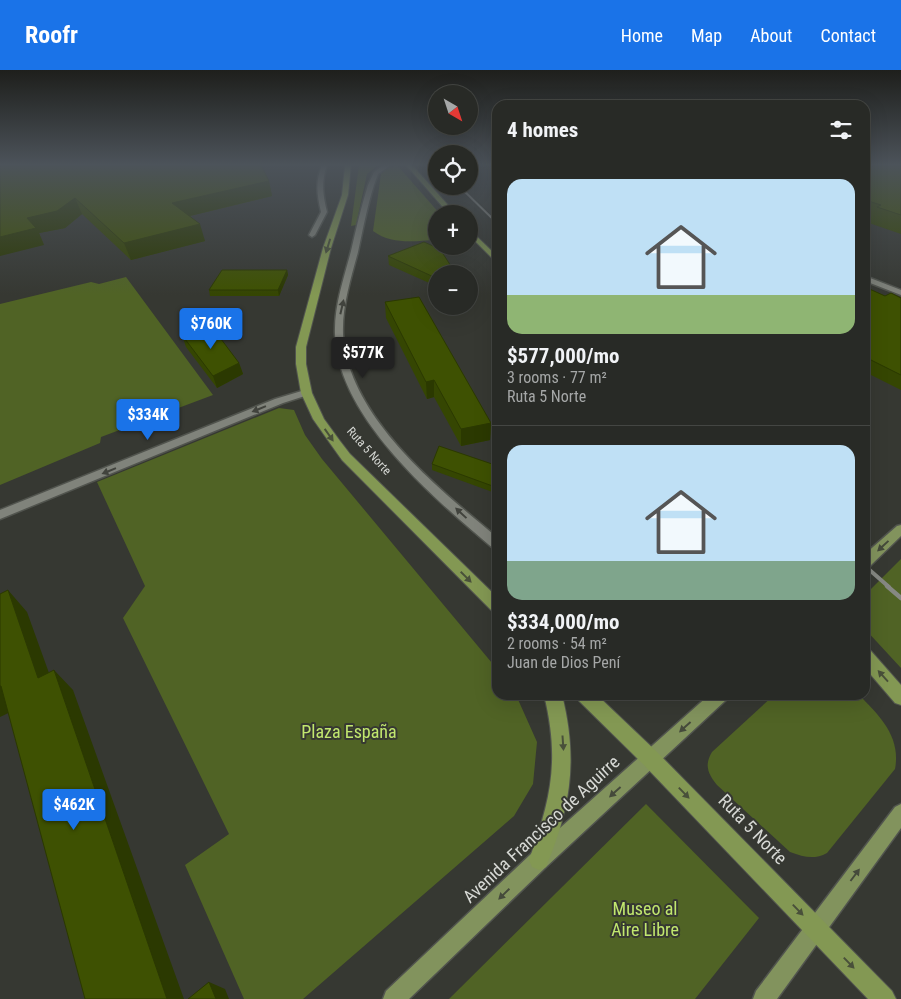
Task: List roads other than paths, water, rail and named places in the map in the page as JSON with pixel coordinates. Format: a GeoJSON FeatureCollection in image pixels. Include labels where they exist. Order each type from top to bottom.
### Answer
{"type":"FeatureCollection","features":[{"type":"Feature","properties":{"kind":"highway","name":"Ruta 5 Norte"},"geometry":{"type":"LineString","coordinates":[[340,208],[301,347],[300,362],[305,393],[327,433],[346,457],[492,602]]}},
{"type":"Feature","properties":{"kind":"highway"},"geometry":{"type":"LineString","coordinates":[[478,241],[492,256]]}},
{"type":"Feature","properties":{"kind":"highway"},"geometry":{"type":"LineString","coordinates":[[870,662],[901,697]]}},
{"type":"Feature","properties":{"kind":"highway"},"geometry":{"type":"LineString","coordinates":[[539,860],[558,805],[563,779],[563,740],[554,700]]}},
{"type":"Feature","properties":{"kind":"highway","name":"Ruta 5 Norte"},"geometry":{"type":"LineString","coordinates":[[591,700],[650,758],[884,999]]}},
{"type":"Feature","properties":{"kind":"main road"},"geometry":{"type":"LineString","coordinates":[[870,557],[901,529]]}},
{"type":"Feature","properties":{"kind":"main road","name":"Avenida Francisco de Aguirre"},"geometry":{"type":"LineString","coordinates":[[394,999],[539,860],[714,700]]}},
{"type":"Feature","properties":{"kind":"main road"},"geometry":{"type":"LineString","coordinates":[[764,999],[901,813]]}},
{"type":"Feature","properties":{"kind":"street"},"geometry":{"type":"LineString","coordinates":[[312,235],[324,212],[323,208]]}},
{"type":"Feature","properties":{"kind":"street"},"geometry":{"type":"LineString","coordinates":[[365,208],[339,318],[341,354],[355,392],[380,429],[403,456],[440,494],[492,541]]}},
{"type":"Feature","properties":{"kind":"street"},"geometry":{"type":"LineString","coordinates":[[318,225],[333,230]]}},
{"type":"Feature","properties":{"kind":"street"},"geometry":{"type":"LineString","coordinates":[[870,280],[901,293]]}},
{"type":"Feature","properties":{"kind":"street"},"geometry":{"type":"LineString","coordinates":[[0,515],[279,401],[305,393]]}},
{"type":"Feature","properties":{"kind":"railway"},"geometry":{"type":"LineString","coordinates":[[482,208],[492,218]]}},
{"type":"Feature","properties":{"kind":"railway"},"geometry":{"type":"LineString","coordinates":[[870,570],[889,587]]}},
{"type":"Feature","properties":{"kind":"railway"},"geometry":{"type":"LineString","coordinates":[[887,586],[901,598]]}},
{"type":"Feature","properties":{"kind":"park label","name":"Plaza España"},"geometry":{"type":"Point","coordinates":[349,731]}},
{"type":"Feature","properties":{"kind":"park label","name":"Museo al Aire Libre"},"geometry":{"type":"Point","coordinates":[645,918]}}]}
